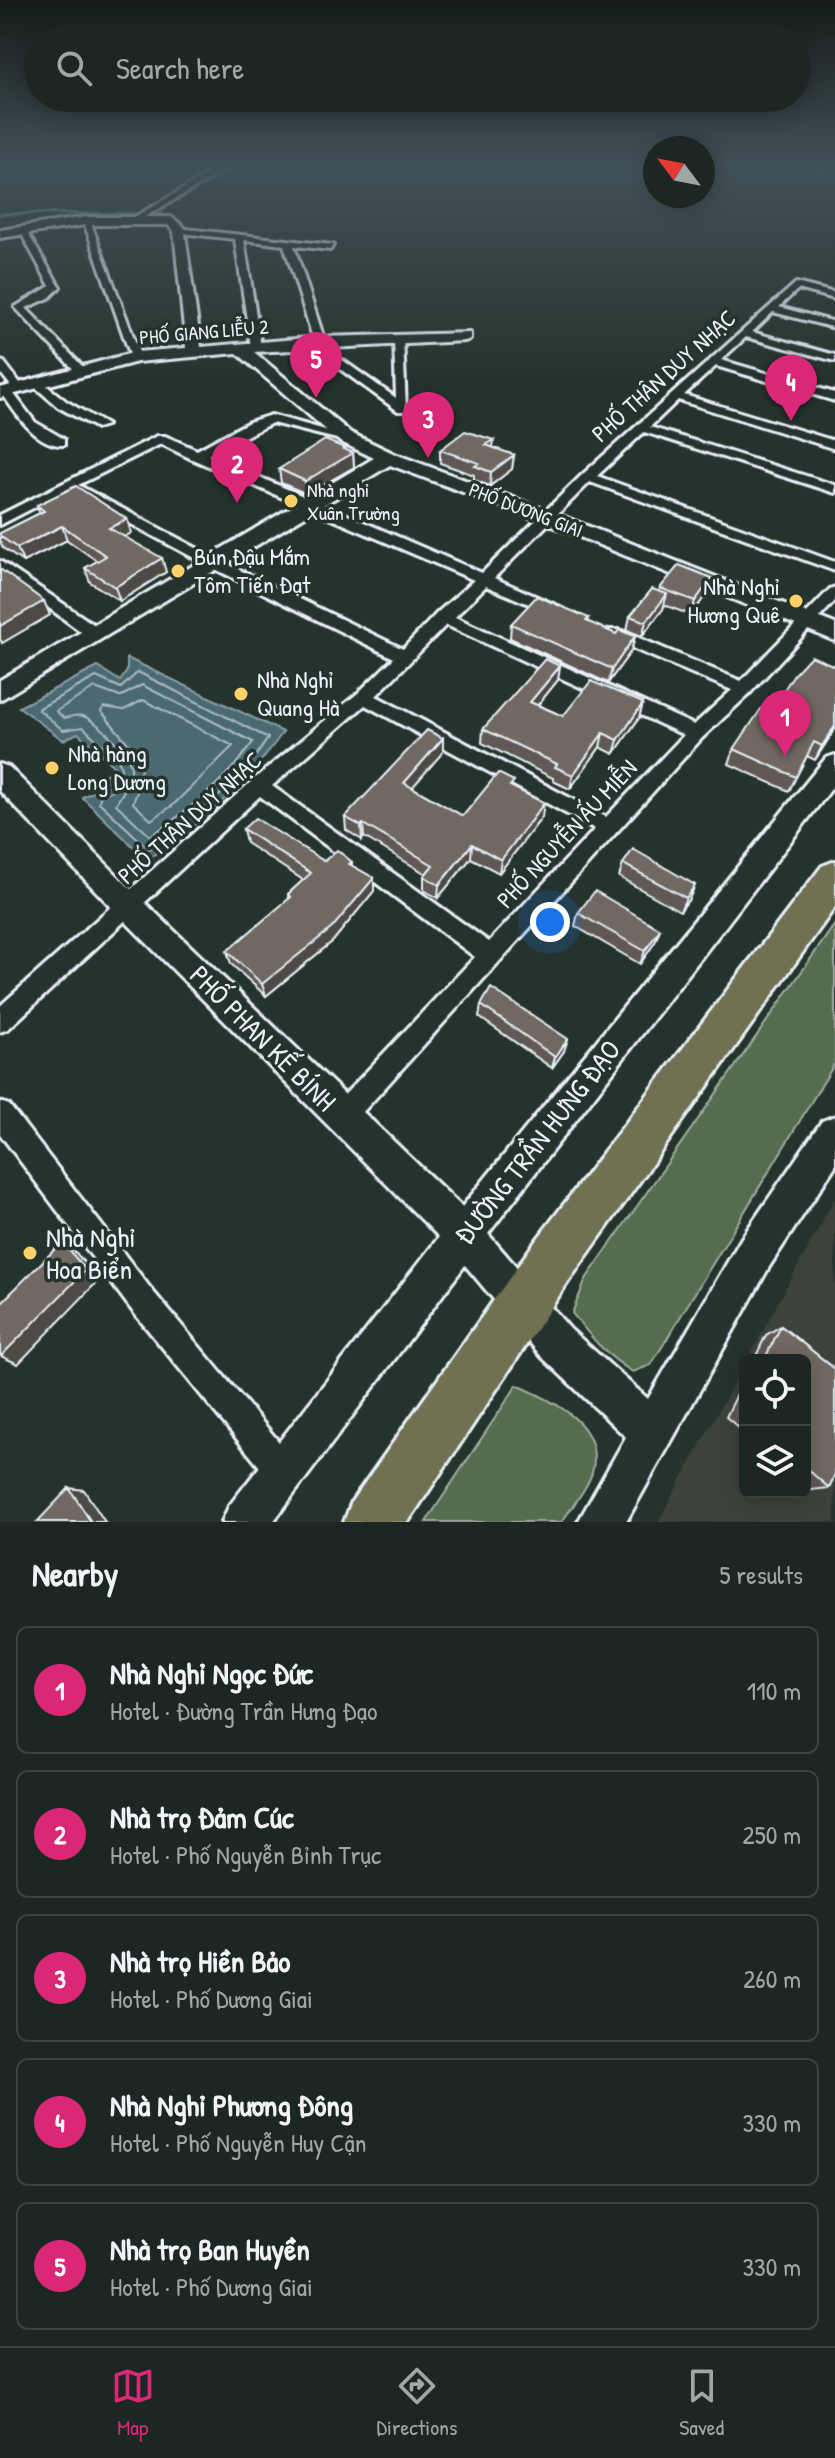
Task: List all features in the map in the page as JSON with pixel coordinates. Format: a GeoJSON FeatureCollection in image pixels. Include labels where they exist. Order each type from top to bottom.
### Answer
{"type":"FeatureCollection","features":[{"type":"Feature","properties":{"kind":"highway"},"geometry":{"type":"LineString","coordinates":[[373,1522],[522,1306],[835,877]]}},
{"type":"Feature","properties":{"kind":"street"},"geometry":{"type":"LineString","coordinates":[[26,237],[55,287],[45,296],[20,307],[81,371]]}},
{"type":"Feature","properties":{"kind":"street"},"geometry":{"type":"LineString","coordinates":[[92,237],[136,357]]}},
{"type":"Feature","properties":{"kind":"street"},"geometry":{"type":"LineString","coordinates":[[181,237],[194,351]]}},
{"type":"Feature","properties":{"kind":"street"},"geometry":{"type":"LineString","coordinates":[[239,237],[248,347]]}},
{"type":"Feature","properties":{"kind":"street"},"geometry":{"type":"LineString","coordinates":[[247,237],[330,247]]}},
{"type":"Feature","properties":{"kind":"street"},"geometry":{"type":"LineString","coordinates":[[288,242],[315,343],[402,408],[399,338]]}},
{"type":"Feature","properties":{"kind":"street","name":"PHỐ THÂN DUY NHẠC"},"geometry":{"type":"LineString","coordinates":[[0,1021],[259,786],[364,697],[442,617],[550,518],[588,477],[679,397],[796,286],[835,296]]}},
{"type":"Feature","properties":{"kind":"street"},"geometry":{"type":"LineString","coordinates":[[773,309],[835,325]]}},
{"type":"Feature","properties":{"kind":"street"},"geometry":{"type":"LineString","coordinates":[[746,334],[835,358]]}},
{"type":"Feature","properties":{"kind":"street","name":"PHỐ GIANG LIỄU 2"},"geometry":{"type":"LineString","coordinates":[[9,391],[136,357],[248,347],[465,336]]}},
{"type":"Feature","properties":{"kind":"street","name":"PHỐ DƯƠNG GIAI"},"geometry":{"type":"LineString","coordinates":[[248,347],[345,437],[388,458],[550,518],[835,633]]}},
{"type":"Feature","properties":{"kind":"street"},"geometry":{"type":"LineString","coordinates":[[715,362],[835,397]]}},
{"type":"Feature","properties":{"kind":"street"},"geometry":{"type":"LineString","coordinates":[[0,364],[9,391],[31,425],[60,442]]}},
{"type":"Feature","properties":{"kind":"street"},"geometry":{"type":"LineString","coordinates":[[38,384],[62,404],[101,425]]}},
{"type":"Feature","properties":{"kind":"street"},"geometry":{"type":"LineString","coordinates":[[679,397],[835,445]]}},
{"type":"Feature","properties":{"kind":"street"},"geometry":{"type":"LineString","coordinates":[[196,456],[253,425],[271,419],[345,437]]}},
{"type":"Feature","properties":{"kind":"street"},"geometry":{"type":"LineString","coordinates":[[642,428],[835,489]]}},
{"type":"Feature","properties":{"kind":"street"},"geometry":{"type":"LineString","coordinates":[[0,521],[161,439],[570,616]]}},
{"type":"Feature","properties":{"kind":"street"},"geometry":{"type":"LineString","coordinates":[[0,691],[93,632],[388,458]]}},
{"type":"Feature","properties":{"kind":"street"},"geometry":{"type":"LineString","coordinates":[[588,477],[835,567]]}},
{"type":"Feature","properties":{"kind":"street"},"geometry":{"type":"LineString","coordinates":[[68,485],[212,562],[404,656]]}},
{"type":"Feature","properties":{"kind":"street"},"geometry":{"type":"LineString","coordinates":[[0,565],[93,632]]}},
{"type":"Feature","properties":{"kind":"street","name":"PHỐ NGUYỄN ẤU MIỄN"},"geometry":{"type":"LineString","coordinates":[[342,1116],[696,733],[744,689],[835,592]]}},
{"type":"Feature","properties":{"kind":"street"},"geometry":{"type":"LineString","coordinates":[[442,617],[696,733]]}},
{"type":"Feature","properties":{"kind":"street"},"geometry":{"type":"LineString","coordinates":[[599,628],[744,689]]}},
{"type":"Feature","properties":{"kind":"street"},"geometry":{"type":"LineString","coordinates":[[364,697],[609,828]]}},
{"type":"Feature","properties":{"kind":"street","name":"ĐƯỜNG TRẦN HƯNG ĐẠO"},"geometry":{"type":"LineString","coordinates":[[245,1522],[464,1235],[835,765]]}},
{"type":"Feature","properties":{"kind":"street","name":"PHỐ PHAN KẾ BÍNH"},"geometry":{"type":"LineString","coordinates":[[0,774],[129,906],[464,1235],[556,1343],[653,1433]]}},
{"type":"Feature","properties":{"kind":"street"},"geometry":{"type":"LineString","coordinates":[[259,786],[490,955]]}},
{"type":"Feature","properties":{"kind":"street"},"geometry":{"type":"LineString","coordinates":[[0,1114],[141,1299],[283,1471]]}},
{"type":"Feature","properties":{"kind":"street"},"geometry":{"type":"LineString","coordinates":[[601,1522],[755,1253],[835,1134]]}},
{"type":"Feature","properties":{"kind":"shaded area"},"geometry":{"type":"Polygon","coordinates":[[[835,1198],[835,1522],[658,1522],[739,1374],[739,1498],[811,1498],[811,1354],[750,1354],[835,1198]]]}},
{"type":"Feature","properties":{"kind":"green space"},"geometry":{"type":"Polygon","coordinates":[[[835,924],[835,1063],[651,1365],[633,1372],[607,1353],[572,1313],[586,1279],[835,924]]]}},
{"type":"Feature","properties":{"kind":"green space"},"geometry":{"type":"Polygon","coordinates":[[[517,1385],[560,1407],[583,1427],[591,1440],[594,1456],[592,1473],[583,1492],[562,1522],[426,1522],[517,1385]]]}},
{"type":"Feature","properties":{"kind":"water"},"geometry":{"type":"Polygon","coordinates":[[[127,658],[283,732],[254,769],[221,802],[147,860],[82,797],[110,784],[103,777],[114,767],[78,733],[63,740],[19,707],[98,667],[120,681],[127,671],[127,658]]]}},
{"type":"Feature","properties":{"kind":"building"},"geometry":{"type":"Polygon","coordinates":[[[465,431],[494,440],[486,445],[514,455],[491,472],[475,466],[479,463],[440,450],[465,431]]]}},
{"type":"Feature","properties":{"kind":"building"},"geometry":{"type":"Polygon","coordinates":[[[325,440],[353,453],[305,481],[279,469],[325,440]]]}},
{"type":"Feature","properties":{"kind":"building"},"geometry":{"type":"Polygon","coordinates":[[[76,486],[127,519],[109,528],[162,558],[115,587],[85,568],[106,556],[62,526],[17,548],[0,536],[0,533],[44,511],[37,505],[76,486]]]}},
{"type":"Feature","properties":{"kind":"building"},"geometry":{"type":"Polygon","coordinates":[[[679,565],[712,578],[695,601],[660,588],[679,565]]]}},
{"type":"Feature","properties":{"kind":"building"},"geometry":{"type":"Polygon","coordinates":[[[0,569],[44,601],[0,626],[0,569]]]}},
{"type":"Feature","properties":{"kind":"building"},"geometry":{"type":"Polygon","coordinates":[[[652,589],[667,594],[646,622],[630,616],[652,589]]]}},
{"type":"Feature","properties":{"kind":"building"},"geometry":{"type":"Polygon","coordinates":[[[537,596],[589,618],[586,621],[616,634],[619,630],[635,636],[612,669],[511,624],[537,596]]]}},
{"type":"Feature","properties":{"kind":"building"},"geometry":{"type":"Polygon","coordinates":[[[811,656],[835,666],[835,726],[822,746],[814,742],[796,777],[734,749],[763,706],[771,710],[794,674],[811,656]]]}},
{"type":"Feature","properties":{"kind":"building"},"geometry":{"type":"Polygon","coordinates":[[[545,659],[560,666],[530,702],[563,716],[591,681],[643,703],[618,740],[603,733],[573,775],[555,767],[557,764],[483,729],[545,659]]]}},
{"type":"Feature","properties":{"kind":"building"},"geometry":{"type":"Polygon","coordinates":[[[427,730],[443,738],[404,783],[463,816],[498,773],[514,781],[510,786],[544,803],[501,860],[472,844],[439,885],[424,876],[433,865],[363,824],[361,826],[345,817],[427,730]]]}},
{"type":"Feature","properties":{"kind":"building"},"geometry":{"type":"Polygon","coordinates":[[[255,818],[324,861],[337,850],[352,862],[349,864],[374,878],[332,928],[262,984],[227,951],[291,897],[288,894],[311,873],[243,829],[255,818]]]}},
{"type":"Feature","properties":{"kind":"building"},"geometry":{"type":"Polygon","coordinates":[[[633,849],[695,885],[686,898],[623,864],[633,849]]]}},
{"type":"Feature","properties":{"kind":"building"},"geometry":{"type":"Polygon","coordinates":[[[595,891],[660,929],[645,951],[578,913],[595,891]]]}},
{"type":"Feature","properties":{"kind":"building"},"geometry":{"type":"Polygon","coordinates":[[[491,988],[568,1039],[555,1057],[481,1005],[491,988]]]}},
{"type":"Feature","properties":{"kind":"building"},"geometry":{"type":"Polygon","coordinates":[[[62,1242],[86,1270],[1,1356],[0,1304],[62,1242]]]}},
{"type":"Feature","properties":{"kind":"building"},"geometry":{"type":"Polygon","coordinates":[[[781,1326],[835,1369],[835,1474],[829,1488],[811,1472],[811,1354],[767,1354],[781,1326]]]}},
{"type":"Feature","properties":{"kind":"building"},"geometry":{"type":"Polygon","coordinates":[[[69,1488],[91,1522],[37,1522],[69,1488]]]}},
{"type":"Feature","properties":{"kind":"place","name":"Nhà trọ Ban Huyền"},"geometry":{"type":"Point","coordinates":[316,398]}},
{"type":"Feature","properties":{"kind":"place","name":"Nhà Nghỉ Phương Đông"},"geometry":{"type":"Point","coordinates":[791,421]}},
{"type":"Feature","properties":{"kind":"place","name":"Nhà trọ Hiền Bảo"},"geometry":{"type":"Point","coordinates":[428,458]}},
{"type":"Feature","properties":{"kind":"place","name":"Nhà nghỉ Xuân Trường"},"geometry":{"type":"Point","coordinates":[291,501]}},
{"type":"Feature","properties":{"kind":"place","name":"Nhà trọ Đảm Cúc"},"geometry":{"type":"Point","coordinates":[237,503]}},
{"type":"Feature","properties":{"kind":"place","name":"Bún Đậu Mắm Tôm Tiến Đạt"},"geometry":{"type":"Point","coordinates":[178,571]}},
{"type":"Feature","properties":{"kind":"place","name":"Nhà Nghỉ Hương Quê"},"geometry":{"type":"Point","coordinates":[796,601]}},
{"type":"Feature","properties":{"kind":"place","name":"Nhà Nghỉ Quang Hà"},"geometry":{"type":"Point","coordinates":[241,694]}},
{"type":"Feature","properties":{"kind":"place","name":"Nhà Nghỉ Ngọc Đức"},"geometry":{"type":"Point","coordinates":[785,756]}},
{"type":"Feature","properties":{"kind":"place","name":"Nhà hàng Long Dương"},"geometry":{"type":"Point","coordinates":[52,768]}},
{"type":"Feature","properties":{"kind":"place","name":"Nhà Nghỉ Hoa Biển"},"geometry":{"type":"Point","coordinates":[30,1253]}}]}
